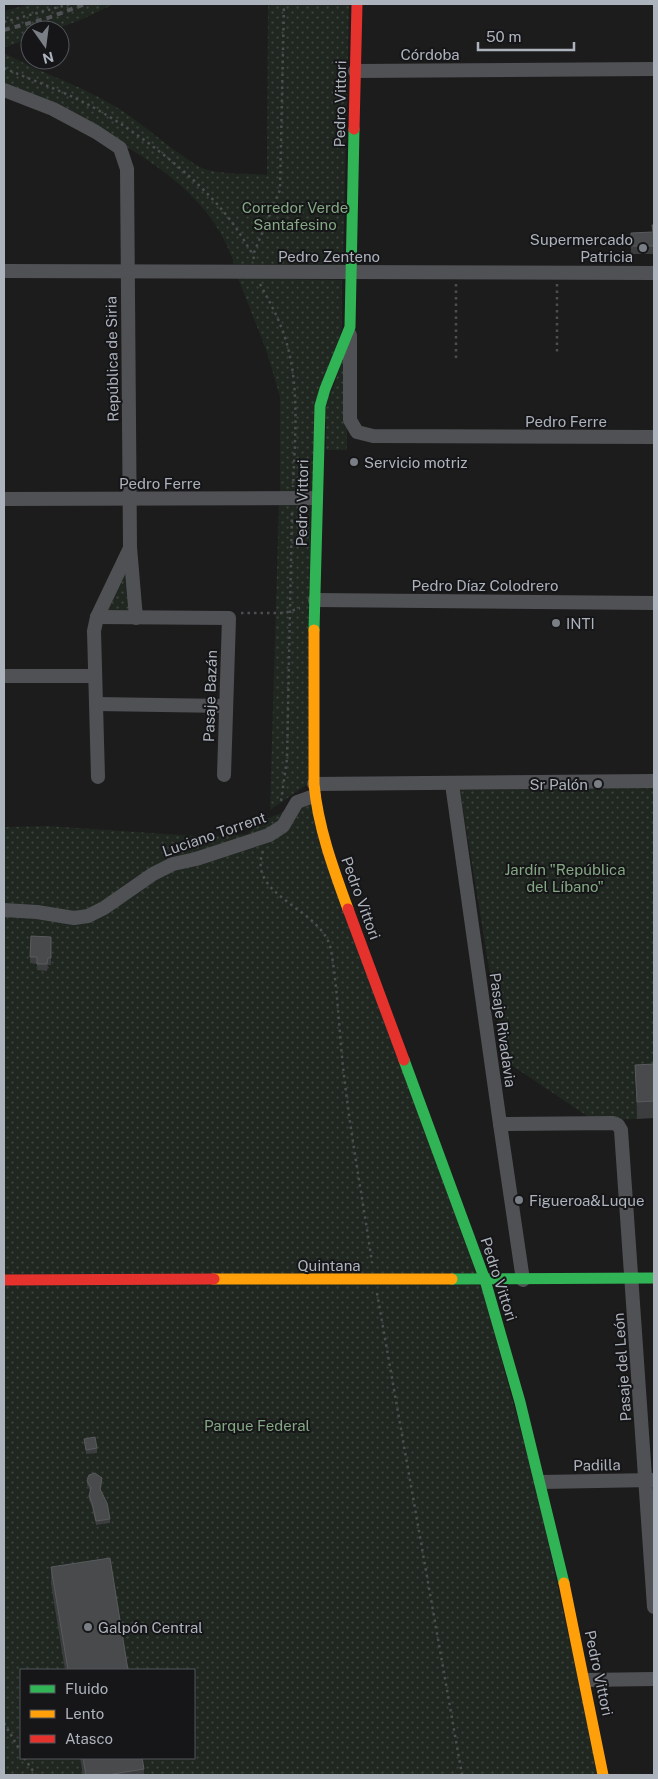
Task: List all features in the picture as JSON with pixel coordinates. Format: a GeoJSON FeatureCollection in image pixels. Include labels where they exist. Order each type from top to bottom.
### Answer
{"type":"FeatureCollection","features":[{"type":"Feature","properties":{"kind":"street","name":"Pedro Vittori"},"geometry":{"type":"LineString","coordinates":[[357,4],[350,327],[324,389],[320,406],[314,604],[314,790],[332,864],[485,1280],[504,1341],[541,1482],[586,1680],[603,1775]]}},
{"type":"Feature","properties":{"kind":"street","name":"Córdoba"},"geometry":{"type":"LineString","coordinates":[[355,70],[654,69]]}},
{"type":"Feature","properties":{"kind":"street","name":"República de Siria"},"geometry":{"type":"LineString","coordinates":[[4,90],[47,106],[96,132],[120,148],[127,169],[130,547],[136,618]]}},
{"type":"Feature","properties":{"kind":"street","name":"Pedro Zenteno"},"geometry":{"type":"LineString","coordinates":[[4,271],[557,272],[654,274]]}},
{"type":"Feature","properties":{"kind":"street","name":"Pedro Ferre"},"geometry":{"type":"LineString","coordinates":[[350,327],[350,420],[357,432],[372,436],[654,437]]}},
{"type":"Feature","properties":{"kind":"street","name":"Pedro Ferre"},"geometry":{"type":"LineString","coordinates":[[4,499],[316,498]]}},
{"type":"Feature","properties":{"kind":"street","name":"República de Siria"},"geometry":{"type":"LineString","coordinates":[[98,777],[94,631],[97,617],[130,547]]}},
{"type":"Feature","properties":{"kind":"street","name":"Pedro Díaz Colodrero"},"geometry":{"type":"LineString","coordinates":[[314,604],[654,603]]}},
{"type":"Feature","properties":{"kind":"street"},"geometry":{"type":"LineString","coordinates":[[97,617],[230,616]]}},
{"type":"Feature","properties":{"kind":"street","name":"Pasaje Bazán"},"geometry":{"type":"LineString","coordinates":[[224,775],[230,616]]}},
{"type":"Feature","properties":{"kind":"street"},"geometry":{"type":"LineString","coordinates":[[4,676],[95,676]]}},
{"type":"Feature","properties":{"kind":"street"},"geometry":{"type":"LineString","coordinates":[[96,704],[226,706]]}},
{"type":"Feature","properties":{"kind":"street"},"geometry":{"type":"LineString","coordinates":[[314,790],[452,784],[654,781]]}},
{"type":"Feature","properties":{"kind":"street","name":"Pasaje Rivadavia"},"geometry":{"type":"LineString","coordinates":[[452,784],[523,1280]]}},
{"type":"Feature","properties":{"kind":"street","name":"Luciano Torrent"},"geometry":{"type":"LineString","coordinates":[[4,910],[37,912],[74,918],[88,916],[135,888],[153,874],[173,864],[196,859],[269,835],[283,826],[297,802],[314,790]]}},
{"type":"Feature","properties":{"kind":"street","name":"Pasaje del León"},"geometry":{"type":"LineString","coordinates":[[500,1124],[613,1123],[622,1130],[632,1278],[650,1480],[654,1607]]}},
{"type":"Feature","properties":{"kind":"street","name":"Quintana"},"geometry":{"type":"LineString","coordinates":[[4,1280],[523,1280],[654,1278]]}},
{"type":"Feature","properties":{"kind":"street","name":"Padilla"},"geometry":{"type":"LineString","coordinates":[[541,1482],[650,1480]]}},
{"type":"Feature","properties":{"kind":"street"},"geometry":{"type":"LineString","coordinates":[[586,1680],[654,1679]]}},
{"type":"Feature","properties":{"kind":"path"},"geometry":{"type":"LineString","coordinates":[[4,22],[70,4]]}},
{"type":"Feature","properties":{"kind":"path"},"geometry":{"type":"LineString","coordinates":[[4,68],[55,88],[86,104],[145,142],[214,199],[237,229],[253,256]]}},
{"type":"Feature","properties":{"kind":"path"},"geometry":{"type":"LineString","coordinates":[[456,272],[456,359]]}},
{"type":"Feature","properties":{"kind":"path"},"geometry":{"type":"LineString","coordinates":[[557,272],[557,354]]}},
{"type":"Feature","properties":{"kind":"path"},"geometry":{"type":"LineString","coordinates":[[230,616],[285,613],[314,604]]}},
{"type":"Feature","properties":{"kind":"path"},"geometry":{"type":"LineString","coordinates":[[4,1723],[20,1750]]}},
{"type":"Feature","properties":{"kind":"path"},"geometry":{"type":"LineString","coordinates":[[25,1759],[36,1775]]}},
{"type":"Feature","properties":{"kind":"green space"},"geometry":{"type":"Polygon","coordinates":[[[31,4],[114,4],[70,24],[70,20],[20,20],[20,42],[4,48],[4,11],[31,4]]]}},
{"type":"Feature","properties":{"kind":"green space","name":"Corredor Verde Santafesino"},"geometry":{"type":"Polygon","coordinates":[[[268,4],[349,4],[343,265],[234,264],[220,231],[198,202],[170,177],[138,154],[104,134],[4,85],[4,53],[20,61],[20,70],[40,70],[111,104],[202,168],[225,173],[267,175],[268,4]]]}},
{"type":"Feature","properties":{"kind":"green space"},"geometry":{"type":"Polygon","coordinates":[[[238,278],[342,280],[342,326],[313,493],[280,493],[280,397],[267,352],[238,278]]]}},
{"type":"Feature","properties":{"kind":"green space"},"geometry":{"type":"Polygon","coordinates":[[[347,347],[347,450],[326,450],[326,408],[347,347]]]}},
{"type":"Feature","properties":{"kind":"green space"},"geometry":{"type":"Polygon","coordinates":[[[279,503],[313,503],[308,784],[270,810],[279,503]]]}},
{"type":"Feature","properties":{"kind":"green space"},"geometry":{"type":"Polygon","coordinates":[[[130,557],[134,617],[99,616],[130,557]]]}},
{"type":"Feature","properties":{"kind":"green space","name":"Jardín \"República del Líbano\""},"geometry":{"type":"Polygon","coordinates":[[[654,787],[654,1080],[635,1082],[637,1119],[593,1120],[504,1060],[460,790],[654,787]]]}},
{"type":"Feature","properties":{"kind":"green space","name":"Parque Federal"},"geometry":{"type":"Polygon","coordinates":[[[310,801],[485,1299],[535,1483],[599,1775],[4,1775],[4,827],[48,826],[211,837],[247,834],[264,820],[310,801]]]}},
{"type":"Feature","properties":{"kind":"building"},"geometry":{"type":"Polygon","coordinates":[[[652,225],[654,225],[654,246],[631,246],[631,233],[653,232],[652,225]]]}},
{"type":"Feature","properties":{"kind":"building"},"geometry":{"type":"Polygon","coordinates":[[[31,936],[51,937],[51,958],[48,958],[47,964],[37,964],[37,957],[30,957],[31,936]]]}},
{"type":"Feature","properties":{"kind":"building"},"geometry":{"type":"Polygon","coordinates":[[[654,1064],[654,1101],[637,1102],[635,1065],[654,1064]]]}},
{"type":"Feature","properties":{"kind":"building"},"geometry":{"type":"Polygon","coordinates":[[[95,1437],[97,1448],[86,1450],[84,1439],[95,1437]]]}},
{"type":"Feature","properties":{"kind":"building"},"geometry":{"type":"Polygon","coordinates":[[[95,1473],[102,1478],[100,1489],[107,1503],[110,1519],[96,1521],[89,1496],[91,1488],[87,1481],[89,1475],[95,1473]]]}},
{"type":"Feature","properties":{"kind":"building","name":"Galpón Central"},"geometry":{"type":"Polygon","coordinates":[[[110,1558],[128,1669],[68,1669],[51,1567],[110,1558]]]}},
{"type":"Feature","properties":{"kind":"building"},"geometry":{"type":"Polygon","coordinates":[[[83,1759],[142,1759],[144,1769],[107,1775],[86,1775],[83,1759]]]}},
{"type":"Feature","properties":{"kind":"railway"},"geometry":{"type":"LineString","coordinates":[[4,30],[48,18],[85,4]]}},
{"type":"Feature","properties":{"kind":"traffic: fast"},"geometry":{"type":"LineString","coordinates":[[314,630],[320,406],[350,327],[354,129]]}},
{"type":"Feature","properties":{"kind":"traffic: fast"},"geometry":{"type":"LineString","coordinates":[[404,1060],[485,1280],[520,1402],[564,1583]]}},
{"type":"Feature","properties":{"kind":"traffic: fast"},"geometry":{"type":"LineString","coordinates":[[452,1279],[654,1278]]}},
{"type":"Feature","properties":{"kind":"traffic: slow"},"geometry":{"type":"LineString","coordinates":[[314,630],[314,784],[323,832],[348,909]]}},
{"type":"Feature","properties":{"kind":"traffic: slow"},"geometry":{"type":"LineString","coordinates":[[214,1279],[452,1279]]}},
{"type":"Feature","properties":{"kind":"traffic: slow"},"geometry":{"type":"LineString","coordinates":[[564,1583],[603,1775]]}},
{"type":"Feature","properties":{"kind":"traffic: jam"},"geometry":{"type":"LineString","coordinates":[[354,129],[357,4]]}},
{"type":"Feature","properties":{"kind":"traffic: jam"},"geometry":{"type":"LineString","coordinates":[[348,909],[404,1060]]}},
{"type":"Feature","properties":{"kind":"traffic: jam"},"geometry":{"type":"LineString","coordinates":[[4,1280],[214,1279]]}},
{"type":"Feature","properties":{"kind":"place","name":"Supermercado Patricia"},"geometry":{"type":"Point","coordinates":[643,248]}},
{"type":"Feature","properties":{"kind":"place","name":"Servicio motriz"},"geometry":{"type":"Point","coordinates":[354,462]}},
{"type":"Feature","properties":{"kind":"place","name":"INTI"},"geometry":{"type":"Point","coordinates":[556,623]}},
{"type":"Feature","properties":{"kind":"place","name":"Sr Palón"},"geometry":{"type":"Point","coordinates":[598,784]}},
{"type":"Feature","properties":{"kind":"place","name":"Figueroa&Luque"},"geometry":{"type":"Point","coordinates":[519,1200]}},
{"type":"Feature","properties":{"kind":"place","name":"Galpón Central"},"geometry":{"type":"Point","coordinates":[88,1627]}}]}
